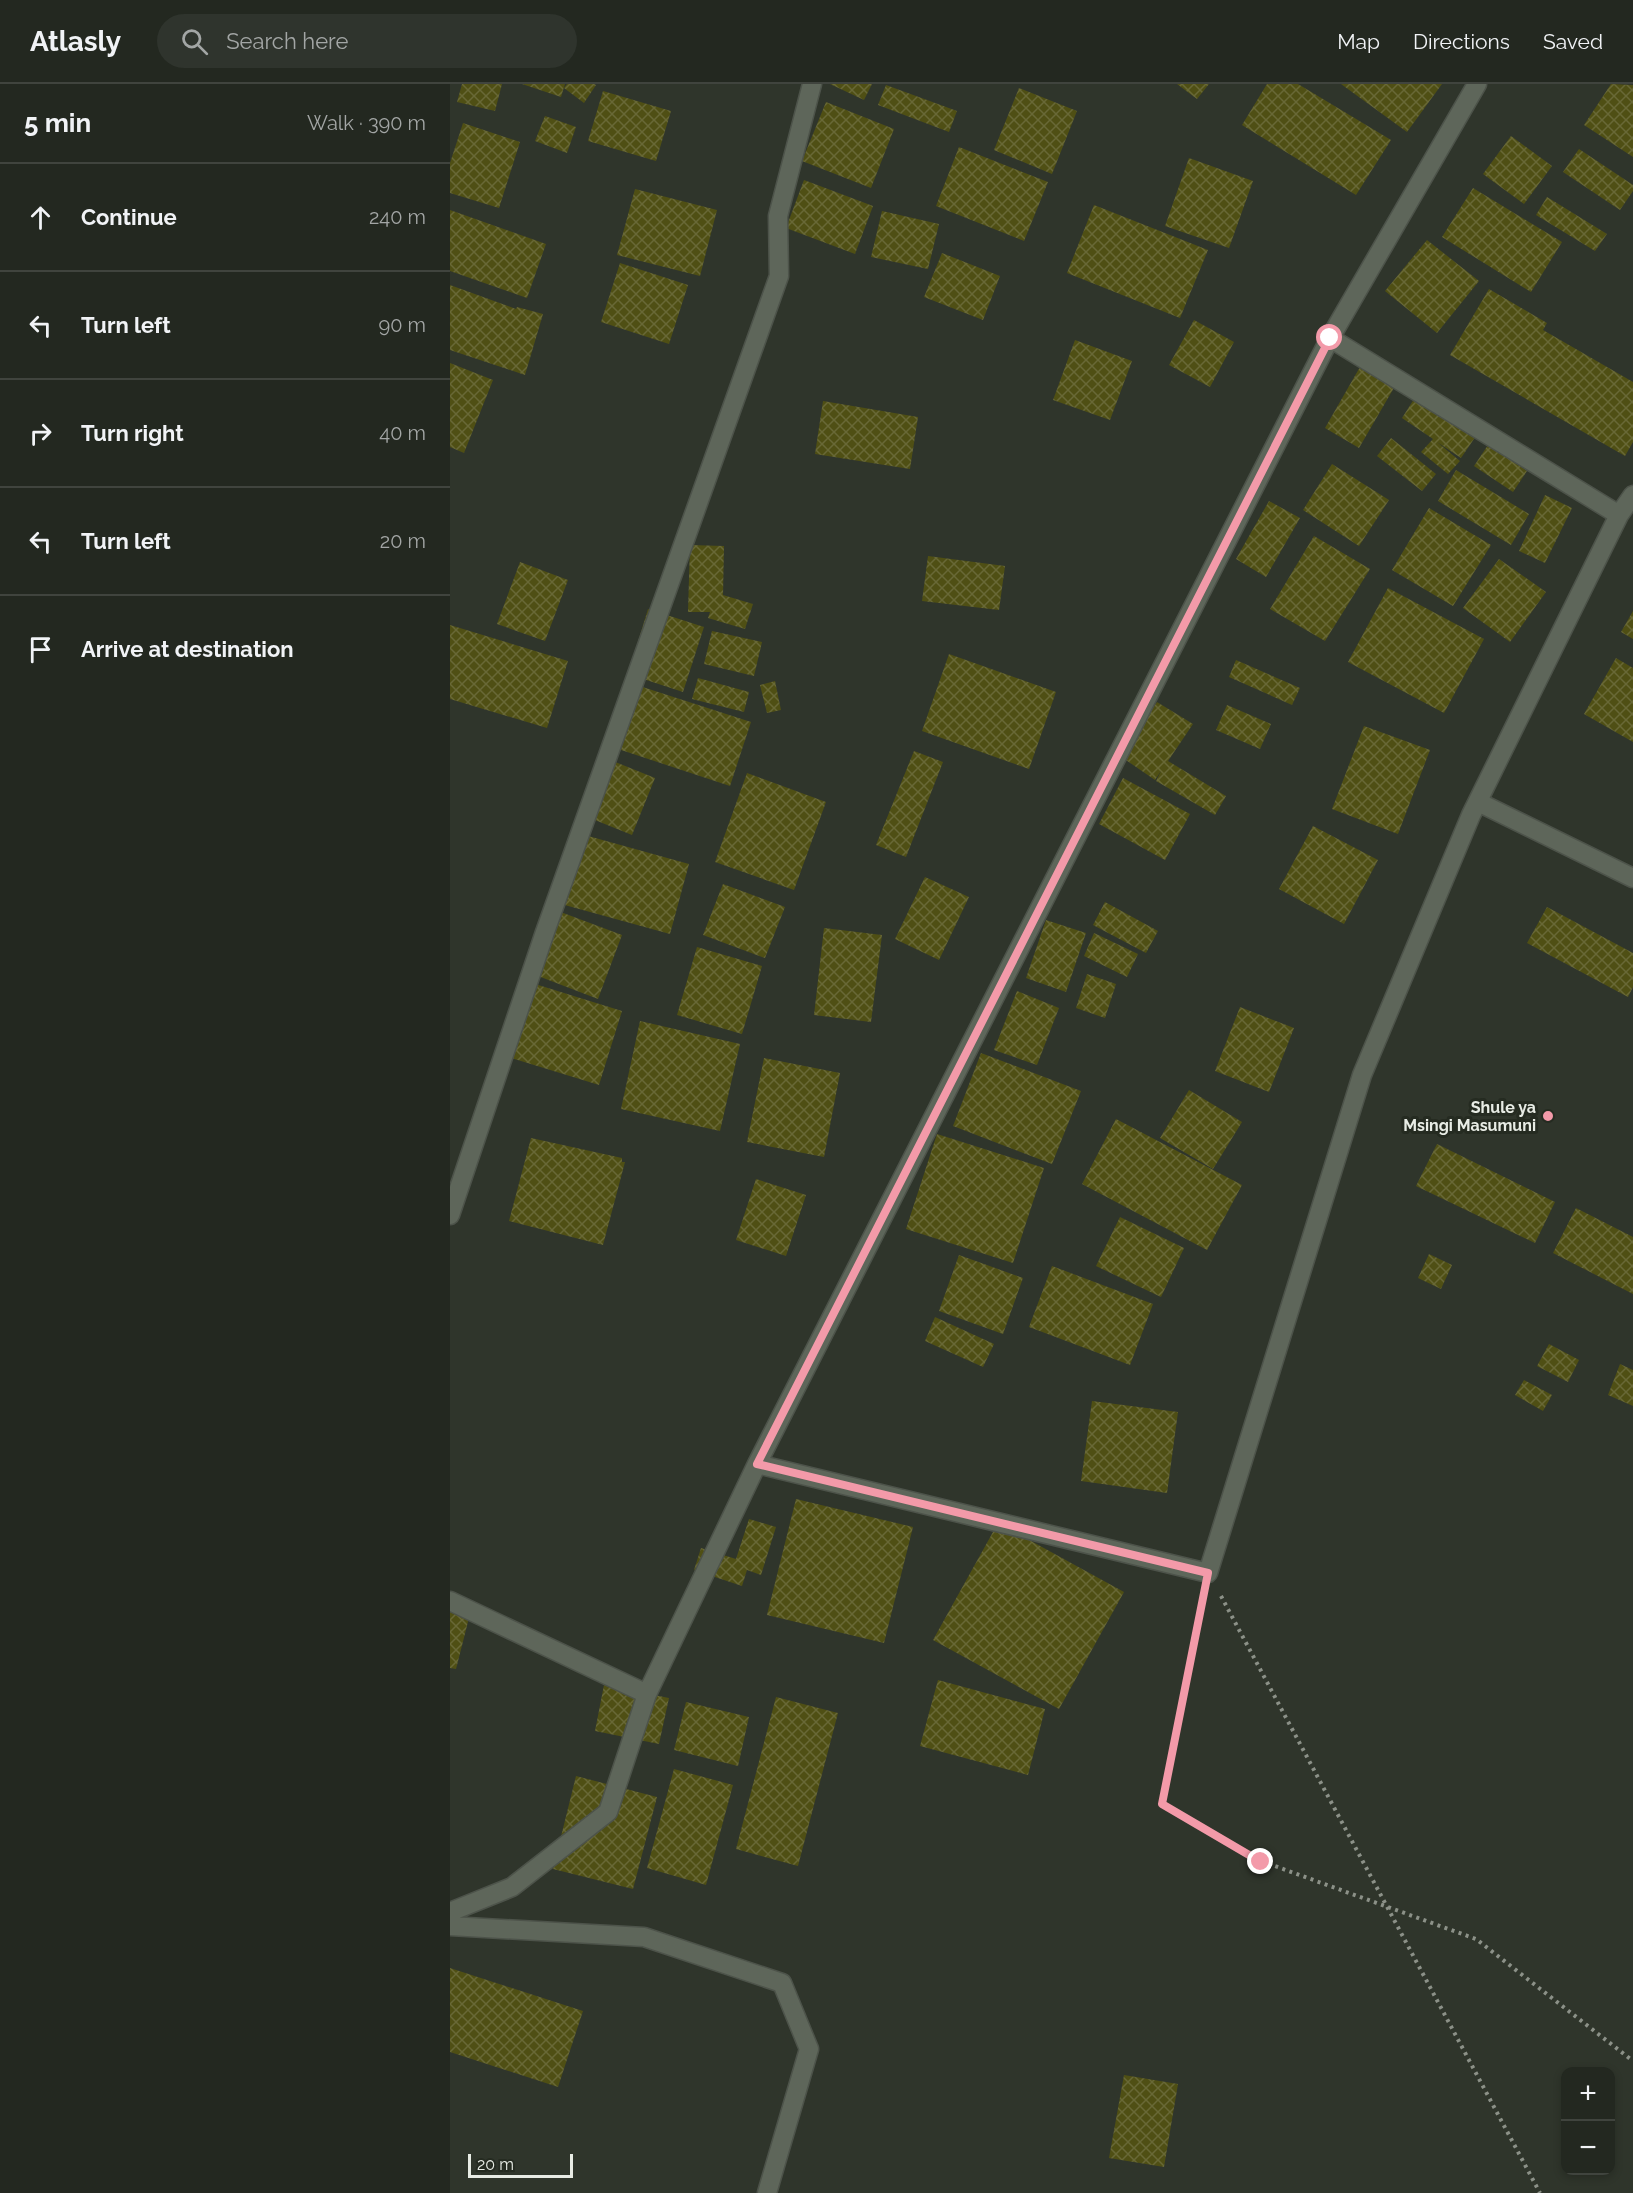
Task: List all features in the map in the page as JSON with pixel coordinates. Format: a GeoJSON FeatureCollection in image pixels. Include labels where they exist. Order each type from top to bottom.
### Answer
{"type":"FeatureCollection","features":[{"type":"Feature","properties":{"kind":"street"},"geometry":{"type":"LineString","coordinates":[[450,1215],[544,932],[779,276],[778,216],[812,84]]}},
{"type":"Feature","properties":{"kind":"street"},"geometry":{"type":"LineString","coordinates":[[450,1912],[512,1887],[608,1812],[647,1694],[757,1464],[1330,338],[1477,84]]}},
{"type":"Feature","properties":{"kind":"street"},"geometry":{"type":"LineString","coordinates":[[1330,338],[1619,515]]}},
{"type":"Feature","properties":{"kind":"street"},"geometry":{"type":"LineString","coordinates":[[757,1464],[1208,1573],[1362,1075],[1478,802],[1619,515],[1633,495]]}},
{"type":"Feature","properties":{"kind":"street"},"geometry":{"type":"LineString","coordinates":[[1478,802],[1633,878]]}},
{"type":"Feature","properties":{"kind":"street"},"geometry":{"type":"LineString","coordinates":[[450,1601],[647,1694]]}},
{"type":"Feature","properties":{"kind":"street"},"geometry":{"type":"LineString","coordinates":[[450,1926],[644,1937],[782,1983],[809,2049],[767,2193]]}},
{"type":"Feature","properties":{"kind":"path"},"geometry":{"type":"LineString","coordinates":[[1208,1573],[1540,2193]]}},
{"type":"Feature","properties":{"kind":"path"},"geometry":{"type":"LineString","coordinates":[[1208,1573],[1162,1804],[1261,1862],[1476,1939],[1633,2061]]}},
{"type":"Feature","properties":{"kind":"building"},"geometry":{"type":"Polygon","coordinates":[[[462,84],[502,84],[495,111],[457,102],[462,84]]]}},
{"type":"Feature","properties":{"kind":"building"},"geometry":{"type":"Polygon","coordinates":[[[522,84],[565,84],[561,97],[522,84]]]}},
{"type":"Feature","properties":{"kind":"building"},"geometry":{"type":"Polygon","coordinates":[[[567,84],[596,85],[584,103],[564,88],[567,84]]]}},
{"type":"Feature","properties":{"kind":"building"},"geometry":{"type":"Polygon","coordinates":[[[830,84],[872,84],[864,100],[830,84]]]}},
{"type":"Feature","properties":{"kind":"building"},"geometry":{"type":"Polygon","coordinates":[[[1177,84],[1209,84],[1197,99],[1177,84]]]}},
{"type":"Feature","properties":{"kind":"building"},"geometry":{"type":"Polygon","coordinates":[[[1267,84],[1298,84],[1391,140],[1356,195],[1242,125],[1267,84]]]}},
{"type":"Feature","properties":{"kind":"building"},"geometry":{"type":"Polygon","coordinates":[[[1341,84],[1442,84],[1407,132],[1341,84]]]}},
{"type":"Feature","properties":{"kind":"building"},"geometry":{"type":"Polygon","coordinates":[[[1611,84],[1633,85],[1633,157],[1584,125],[1611,84]]]}},
{"type":"Feature","properties":{"kind":"building"},"geometry":{"type":"Polygon","coordinates":[[[886,85],[957,111],[949,132],[878,105],[886,85]]]}},
{"type":"Feature","properties":{"kind":"building"},"geometry":{"type":"Polygon","coordinates":[[[1019,88],[1077,111],[1052,174],[994,150],[1019,88]]]}},
{"type":"Feature","properties":{"kind":"building"},"geometry":{"type":"Polygon","coordinates":[[[603,91],[671,111],[656,161],[588,141],[603,91]]]}},
{"type":"Feature","properties":{"kind":"building"},"geometry":{"type":"Polygon","coordinates":[[[826,102],[894,129],[871,188],[802,161],[826,102]]]}},
{"type":"Feature","properties":{"kind":"building"},"geometry":{"type":"Polygon","coordinates":[[[545,116],[576,127],[567,153],[535,141],[545,116]]]}},
{"type":"Feature","properties":{"kind":"building"},"geometry":{"type":"Polygon","coordinates":[[[463,123],[520,142],[499,208],[450,193],[450,163],[463,123]]]}},
{"type":"Feature","properties":{"kind":"building"},"geometry":{"type":"Polygon","coordinates":[[[1511,136],[1552,166],[1524,204],[1483,174],[1511,136]]]}},
{"type":"Feature","properties":{"kind":"building"},"geometry":{"type":"Polygon","coordinates":[[[959,147],[1048,182],[1024,241],[936,206],[959,147]]]}},
{"type":"Feature","properties":{"kind":"building"},"geometry":{"type":"Polygon","coordinates":[[[1579,149],[1633,185],[1633,191],[1620,210],[1563,172],[1579,149]]]}},
{"type":"Feature","properties":{"kind":"building"},"geometry":{"type":"Polygon","coordinates":[[[1189,158],[1253,181],[1229,248],[1165,226],[1189,158]]]}},
{"type":"Feature","properties":{"kind":"building"},"geometry":{"type":"Polygon","coordinates":[[[804,180],[873,206],[855,254],[786,228],[804,180]]]}},
{"type":"Feature","properties":{"kind":"building"},"geometry":{"type":"Polygon","coordinates":[[[1473,188],[1562,242],[1531,292],[1442,237],[1473,188]]]}},
{"type":"Feature","properties":{"kind":"building"},"geometry":{"type":"Polygon","coordinates":[[[635,189],[717,210],[700,276],[617,255],[635,189]]]}},
{"type":"Feature","properties":{"kind":"building"},"geometry":{"type":"Polygon","coordinates":[[[1547,197],[1607,234],[1595,251],[1536,215],[1547,197]]]}},
{"type":"Feature","properties":{"kind":"building"},"geometry":{"type":"Polygon","coordinates":[[[1094,205],[1208,250],[1180,318],[1067,273],[1094,205]]]}},
{"type":"Feature","properties":{"kind":"building"},"geometry":{"type":"Polygon","coordinates":[[[450,210],[546,244],[527,298],[450,271],[450,210]]]}},
{"type":"Feature","properties":{"kind":"building"},"geometry":{"type":"Polygon","coordinates":[[[882,211],[939,224],[928,269],[871,257],[882,211]]]}},
{"type":"Feature","properties":{"kind":"building"},"geometry":{"type":"Polygon","coordinates":[[[1427,240],[1479,281],[1437,333],[1385,291],[1427,240]]]}},
{"type":"Feature","properties":{"kind":"building"},"geometry":{"type":"Polygon","coordinates":[[[942,253],[1000,276],[983,320],[924,297],[942,253]]]}},
{"type":"Feature","properties":{"kind":"building"},"geometry":{"type":"Polygon","coordinates":[[[620,263],[688,285],[669,344],[601,322],[620,263]]]}},
{"type":"Feature","properties":{"kind":"building"},"geometry":{"type":"Polygon","coordinates":[[[450,285],[516,309],[517,307],[543,314],[525,375],[450,350],[450,285]]]}},
{"type":"Feature","properties":{"kind":"building"},"geometry":{"type":"Polygon","coordinates":[[[1489,289],[1547,323],[1543,330],[1633,382],[1633,442],[1625,456],[1450,355],[1489,289]]]}},
{"type":"Feature","properties":{"kind":"building"},"geometry":{"type":"Polygon","coordinates":[[[1194,320],[1234,342],[1210,387],[1169,365],[1194,320]]]}},
{"type":"Feature","properties":{"kind":"building"},"geometry":{"type":"Polygon","coordinates":[[[1075,340],[1132,361],[1110,420],[1053,400],[1075,340]]]}},
{"type":"Feature","properties":{"kind":"building"},"geometry":{"type":"Polygon","coordinates":[[[450,363],[493,380],[464,453],[450,447],[450,363]]]}},
{"type":"Feature","properties":{"kind":"building"},"geometry":{"type":"Polygon","coordinates":[[[1360,367],[1395,386],[1359,448],[1325,428],[1360,367]]]}},
{"type":"Feature","properties":{"kind":"building"},"geometry":{"type":"Polygon","coordinates":[[[1416,396],[1476,436],[1461,458],[1437,442],[1460,461],[1448,474],[1421,452],[1433,439],[1402,418],[1416,396]]]}},
{"type":"Feature","properties":{"kind":"building"},"geometry":{"type":"Polygon","coordinates":[[[823,401],[918,417],[910,469],[815,454],[823,401]]]}},
{"type":"Feature","properties":{"kind":"building"},"geometry":{"type":"Polygon","coordinates":[[[1391,438],[1436,474],[1422,491],[1377,456],[1391,438]]]}},
{"type":"Feature","properties":{"kind":"building"},"geometry":{"type":"Polygon","coordinates":[[[1488,445],[1527,471],[1513,492],[1474,466],[1488,445]]]}},
{"type":"Feature","properties":{"kind":"building"},"geometry":{"type":"Polygon","coordinates":[[[1332,464],[1389,500],[1359,546],[1303,510],[1332,464]]]}},
{"type":"Feature","properties":{"kind":"building"},"geometry":{"type":"Polygon","coordinates":[[[1456,470],[1529,514],[1511,545],[1438,501],[1456,470]]]}},
{"type":"Feature","properties":{"kind":"building"},"geometry":{"type":"Polygon","coordinates":[[[1545,495],[1572,508],[1545,563],[1519,551],[1545,495]]]}},
{"type":"Feature","properties":{"kind":"building"},"geometry":{"type":"Polygon","coordinates":[[[1269,501],[1300,518],[1266,577],[1236,559],[1269,501]]]}},
{"type":"Feature","properties":{"kind":"building"},"geometry":{"type":"Polygon","coordinates":[[[1429,508],[1491,545],[1453,606],[1392,570],[1429,508]]]}},
{"type":"Feature","properties":{"kind":"building"},"geometry":{"type":"Polygon","coordinates":[[[1314,536],[1370,569],[1325,641],[1270,609],[1314,536]]]}},
{"type":"Feature","properties":{"kind":"building"},"geometry":{"type":"Polygon","coordinates":[[[690,545],[724,546],[723,595],[753,604],[745,629],[708,618],[710,612],[688,612],[690,545]]]}},
{"type":"Feature","properties":{"kind":"building"},"geometry":{"type":"Polygon","coordinates":[[[928,556],[1005,566],[999,610],[922,601],[928,556]]]}},
{"type":"Feature","properties":{"kind":"building"},"geometry":{"type":"Polygon","coordinates":[[[1499,559],[1546,592],[1510,642],[1463,608],[1499,559]]]}},
{"type":"Feature","properties":{"kind":"building"},"geometry":{"type":"Polygon","coordinates":[[[520,562],[568,580],[545,641],[497,624],[520,562]]]}},
{"type":"Feature","properties":{"kind":"building"},"geometry":{"type":"Polygon","coordinates":[[[1388,588],[1484,639],[1444,713],[1348,662],[1388,588]]]}},
{"type":"Feature","properties":{"kind":"building"},"geometry":{"type":"Polygon","coordinates":[[[648,609],[704,627],[683,692],[628,674],[648,609]]]}},
{"type":"Feature","properties":{"kind":"building"},"geometry":{"type":"Polygon","coordinates":[[[1633,611],[1633,639],[1621,632],[1633,611]]]}},
{"type":"Feature","properties":{"kind":"building"},"geometry":{"type":"Polygon","coordinates":[[[450,625],[568,661],[547,728],[450,699],[450,625]]]}},
{"type":"Feature","properties":{"kind":"building"},"geometry":{"type":"Polygon","coordinates":[[[712,631],[762,642],[754,676],[704,664],[712,631]]]}},
{"type":"Feature","properties":{"kind":"building"},"geometry":{"type":"Polygon","coordinates":[[[949,654],[1056,692],[1029,769],[922,731],[949,654]]]}},
{"type":"Feature","properties":{"kind":"building"},"geometry":{"type":"Polygon","coordinates":[[[1616,658],[1633,668],[1633,742],[1584,714],[1616,658]]]}},
{"type":"Feature","properties":{"kind":"building"},"geometry":{"type":"Polygon","coordinates":[[[1236,660],[1300,688],[1292,705],[1229,677],[1236,660]]]}},
{"type":"Feature","properties":{"kind":"building"},"geometry":{"type":"Polygon","coordinates":[[[698,678],[749,692],[744,712],[692,699],[698,678]]]}},
{"type":"Feature","properties":{"kind":"building"},"geometry":{"type":"Polygon","coordinates":[[[624,681],[751,722],[730,786],[603,744],[624,681]]]}},
{"type":"Feature","properties":{"kind":"building"},"geometry":{"type":"Polygon","coordinates":[[[775,681],[781,710],[767,713],[760,685],[775,681]]]}},
{"type":"Feature","properties":{"kind":"building"},"geometry":{"type":"Polygon","coordinates":[[[1157,702],[1193,724],[1168,761],[1226,796],[1215,815],[1156,781],[1161,771],[1155,780],[1120,756],[1157,702]]]}},
{"type":"Feature","properties":{"kind":"building"},"geometry":{"type":"Polygon","coordinates":[[[1227,705],[1271,724],[1260,749],[1216,730],[1227,705]]]}},
{"type":"Feature","properties":{"kind":"building"},"geometry":{"type":"Polygon","coordinates":[[[1364,726],[1430,750],[1398,834],[1332,809],[1364,726]]]}},
{"type":"Feature","properties":{"kind":"building"},"geometry":{"type":"Polygon","coordinates":[[[914,751],[943,762],[906,857],[876,845],[914,751]]]}},
{"type":"Feature","properties":{"kind":"building"},"geometry":{"type":"Polygon","coordinates":[[[603,757],[655,778],[632,835],[580,814],[603,757]]]}},
{"type":"Feature","properties":{"kind":"building"},"geometry":{"type":"Polygon","coordinates":[[[747,773],[826,802],[794,890],[715,862],[747,773]]]}},
{"type":"Feature","properties":{"kind":"building"},"geometry":{"type":"Polygon","coordinates":[[[1123,778],[1190,814],[1165,860],[1099,824],[1123,778]]]}},
{"type":"Feature","properties":{"kind":"building"},"geometry":{"type":"Polygon","coordinates":[[[1313,826],[1378,860],[1344,924],[1279,889],[1313,826]]]}},
{"type":"Feature","properties":{"kind":"building"},"geometry":{"type":"Polygon","coordinates":[[[581,834],[689,864],[670,934],[561,904],[581,834]]]}},
{"type":"Feature","properties":{"kind":"building"},"geometry":{"type":"Polygon","coordinates":[[[925,877],[969,897],[939,960],[895,939],[925,877]]]}},
{"type":"Feature","properties":{"kind":"building"},"geometry":{"type":"Polygon","coordinates":[[[723,884],[785,907],[765,958],[703,935],[723,884]]]}},
{"type":"Feature","properties":{"kind":"building"},"geometry":{"type":"Polygon","coordinates":[[[1105,902],[1158,931],[1146,953],[1093,925],[1105,902]]]}},
{"type":"Feature","properties":{"kind":"building"},"geometry":{"type":"Polygon","coordinates":[[[1547,907],[1633,953],[1633,987],[1628,997],[1527,943],[1547,907]]]}},
{"type":"Feature","properties":{"kind":"building"},"geometry":{"type":"Polygon","coordinates":[[[550,908],[622,935],[598,999],[525,971],[550,908]]]}},
{"type":"Feature","properties":{"kind":"building"},"geometry":{"type":"Polygon","coordinates":[[[1046,920],[1086,933],[1066,992],[1026,978],[1046,920]]]}},
{"type":"Feature","properties":{"kind":"building"},"geometry":{"type":"Polygon","coordinates":[[[824,928],[882,935],[871,1022],[814,1015],[824,928]]]}},
{"type":"Feature","properties":{"kind":"building"},"geometry":{"type":"Polygon","coordinates":[[[1094,933],[1138,954],[1127,977],[1084,956],[1094,933]]]}},
{"type":"Feature","properties":{"kind":"building"},"geometry":{"type":"Polygon","coordinates":[[[697,947],[762,966],[742,1034],[677,1015],[697,947]]]}},
{"type":"Feature","properties":{"kind":"building"},"geometry":{"type":"Polygon","coordinates":[[[1087,974],[1116,984],[1105,1018],[1076,1008],[1087,974]]]}},
{"type":"Feature","properties":{"kind":"building"},"geometry":{"type":"Polygon","coordinates":[[[519,979],[622,1011],[599,1085],[495,1053],[519,979]]]}},
{"type":"Feature","properties":{"kind":"building"},"geometry":{"type":"Polygon","coordinates":[[[1017,991],[1059,1008],[1037,1065],[994,1050],[1017,991]]]}},
{"type":"Feature","properties":{"kind":"building"},"geometry":{"type":"Polygon","coordinates":[[[1240,1007],[1294,1028],[1269,1092],[1215,1071],[1240,1007]]]}},
{"type":"Feature","properties":{"kind":"building"},"geometry":{"type":"Polygon","coordinates":[[[640,1021],[740,1044],[720,1131],[621,1109],[640,1021]]]}},
{"type":"Feature","properties":{"kind":"building"},"geometry":{"type":"Polygon","coordinates":[[[981,1053],[1081,1091],[1052,1164],[953,1126],[981,1053]]]}},
{"type":"Feature","properties":{"kind":"building"},"geometry":{"type":"Polygon","coordinates":[[[764,1058],[840,1073],[824,1157],[747,1142],[764,1058]]]}},
{"type":"Feature","properties":{"kind":"building"},"geometry":{"type":"Polygon","coordinates":[[[1189,1090],[1242,1122],[1213,1169],[1160,1138],[1189,1090]]]}},
{"type":"Feature","properties":{"kind":"building"},"geometry":{"type":"Polygon","coordinates":[[[1116,1119],[1242,1185],[1207,1250],[1082,1184],[1116,1119]]]}},
{"type":"Feature","properties":{"kind":"building"},"geometry":{"type":"Polygon","coordinates":[[[937,1134],[1044,1168],[1013,1263],[906,1229],[937,1134]]]}},
{"type":"Feature","properties":{"kind":"building"},"geometry":{"type":"Polygon","coordinates":[[[531,1138],[622,1158],[622,1162],[625,1162],[603,1245],[509,1221],[531,1138]]]}},
{"type":"Feature","properties":{"kind":"building"},"geometry":{"type":"Polygon","coordinates":[[[1437,1144],[1555,1202],[1535,1243],[1416,1186],[1437,1144]]]}},
{"type":"Feature","properties":{"kind":"building"},"geometry":{"type":"Polygon","coordinates":[[[756,1179],[806,1195],[786,1256],[736,1240],[756,1179]]]}},
{"type":"Feature","properties":{"kind":"building"},"geometry":{"type":"Polygon","coordinates":[[[1576,1208],[1633,1237],[1633,1294],[1553,1253],[1576,1208]]]}},
{"type":"Feature","properties":{"kind":"building"},"geometry":{"type":"Polygon","coordinates":[[[1120,1217],[1184,1248],[1161,1297],[1096,1266],[1120,1217]]]}},
{"type":"Feature","properties":{"kind":"building"},"geometry":{"type":"Polygon","coordinates":[[[1429,1254],[1452,1265],[1441,1289],[1418,1278],[1429,1254]]]}},
{"type":"Feature","properties":{"kind":"building"},"geometry":{"type":"Polygon","coordinates":[[[959,1255],[1023,1278],[1003,1334],[939,1311],[959,1255]]]}},
{"type":"Feature","properties":{"kind":"building"},"geometry":{"type":"Polygon","coordinates":[[[1052,1266],[1153,1304],[1130,1365],[1029,1327],[1052,1266]]]}},
{"type":"Feature","properties":{"kind":"building"},"geometry":{"type":"Polygon","coordinates":[[[935,1317],[994,1344],[983,1367],[925,1341],[935,1317]]]}},
{"type":"Feature","properties":{"kind":"building"},"geometry":{"type":"Polygon","coordinates":[[[1549,1344],[1579,1360],[1568,1382],[1537,1366],[1549,1344]]]}},
{"type":"Feature","properties":{"kind":"building"},"geometry":{"type":"Polygon","coordinates":[[[1620,1364],[1633,1370],[1633,1406],[1608,1395],[1620,1364]]]}},
{"type":"Feature","properties":{"kind":"building"},"geometry":{"type":"Polygon","coordinates":[[[1524,1380],[1552,1395],[1543,1411],[1515,1395],[1524,1380]]]}},
{"type":"Feature","properties":{"kind":"building"},"geometry":{"type":"Polygon","coordinates":[[[1092,1401],[1178,1412],[1167,1493],[1081,1481],[1092,1401]]]}},
{"type":"Feature","properties":{"kind":"building"},"geometry":{"type":"Polygon","coordinates":[[[796,1499],[913,1527],[884,1643],[767,1615],[796,1499]]]}},
{"type":"Feature","properties":{"kind":"building"},"geometry":{"type":"Polygon","coordinates":[[[749,1519],[776,1527],[761,1575],[747,1570],[742,1586],[694,1570],[701,1548],[736,1559],[749,1519]]]}},
{"type":"Feature","properties":{"kind":"building"},"geometry":{"type":"Polygon","coordinates":[[[998,1523],[1124,1592],[1059,1709],[933,1640],[998,1523]]]}},
{"type":"Feature","properties":{"kind":"building"},"geometry":{"type":"Polygon","coordinates":[[[450,1605],[471,1610],[456,1669],[450,1668],[450,1605]]]}},
{"type":"Feature","properties":{"kind":"building"},"geometry":{"type":"Polygon","coordinates":[[[938,1680],[1045,1709],[1028,1775],[920,1746],[938,1680]]]}},
{"type":"Feature","properties":{"kind":"building"},"geometry":{"type":"Polygon","coordinates":[[[604,1685],[669,1698],[659,1744],[595,1731],[604,1685]]]}},
{"type":"Feature","properties":{"kind":"building"},"geometry":{"type":"Polygon","coordinates":[[[776,1697],[838,1713],[798,1866],[736,1849],[776,1697]]]}},
{"type":"Feature","properties":{"kind":"building"},"geometry":{"type":"Polygon","coordinates":[[[686,1702],[749,1717],[738,1766],[674,1750],[686,1702]]]}},
{"type":"Feature","properties":{"kind":"building"},"geometry":{"type":"Polygon","coordinates":[[[674,1769],[733,1785],[706,1885],[647,1868],[674,1769]]]}},
{"type":"Feature","properties":{"kind":"building"},"geometry":{"type":"Polygon","coordinates":[[[576,1776],[657,1797],[633,1889],[553,1869],[576,1776]]]}},
{"type":"Feature","properties":{"kind":"building"},"geometry":{"type":"Polygon","coordinates":[[[450,1968],[583,2011],[558,2087],[450,2052],[450,1968]]]}},
{"type":"Feature","properties":{"kind":"building"},"geometry":{"type":"Polygon","coordinates":[[[1124,2075],[1178,2084],[1164,2167],[1109,2158],[1124,2075]]]}},
{"type":"Feature","properties":{"kind":"place","name":"Shule ya Msingi Masumuni"},"geometry":{"type":"Point","coordinates":[1548,1116]}},
{"type":"Feature","properties":{"kind":"route"},"geometry":{"type":"LineString","coordinates":[[1261,1862],[1162,1804],[1208,1573],[757,1464],[1330,338]]}}]}
